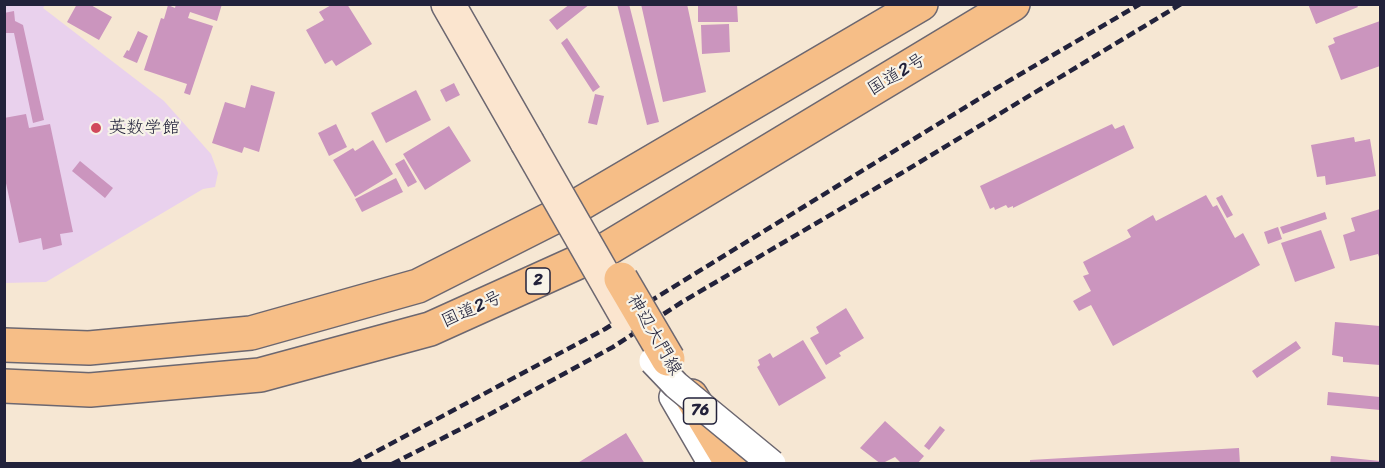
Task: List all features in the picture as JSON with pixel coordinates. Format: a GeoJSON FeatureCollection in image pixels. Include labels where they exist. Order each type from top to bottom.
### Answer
{"type":"FeatureCollection","features":[{"type":"Feature","properties":{"kind":"main road"},"geometry":{"type":"LineString","coordinates":[[4,345],[89,348],[251,333],[418,286],[580,204],[921,4]]}},
{"type":"Feature","properties":{"kind":"main road","name":"国道2号"},"geometry":{"type":"LineString","coordinates":[[4,386],[90,390],[260,375],[430,329],[605,250],[1013,4]]}},
{"type":"Feature","properties":{"kind":"main road","name":"神辺大門線"},"geometry":{"type":"LineString","coordinates":[[580,204],[621,279],[660,360],[732,464]]}},
{"type":"Feature","properties":{"kind":"street"},"geometry":{"type":"LineString","coordinates":[[448,4],[527,142],[676,385],[772,464]]}},
{"type":"Feature","properties":{"kind":"street"},"geometry":{"type":"LineString","coordinates":[[660,360],[712,464]]}},
{"type":"Feature","properties":{"kind":"shaded area","name":"英数学館"},"geometry":{"type":"Polygon","coordinates":[[[4,5],[45,5],[43,8],[164,101],[211,154],[218,173],[215,187],[203,189],[46,282],[5,283],[4,5]]]}},
{"type":"Feature","properties":{"kind":"building"},"geometry":{"type":"Polygon","coordinates":[[[77,4],[89,4],[112,17],[99,40],[67,22],[77,4]]]}},
{"type":"Feature","properties":{"kind":"building"},"geometry":{"type":"Polygon","coordinates":[[[176,4],[222,4],[217,21],[190,12],[188,18],[213,26],[190,95],[184,93],[187,84],[144,70],[161,18],[164,19],[168,5],[175,8],[176,4]]]}},
{"type":"Feature","properties":{"kind":"building"},"geometry":{"type":"Polygon","coordinates":[[[333,4],[347,4],[372,44],[336,66],[332,60],[325,64],[306,30],[324,20],[319,12],[333,4]]]}},
{"type":"Feature","properties":{"kind":"building"},"geometry":{"type":"Polygon","coordinates":[[[570,4],[590,4],[557,30],[549,20],[570,4]]]}},
{"type":"Feature","properties":{"kind":"building"},"geometry":{"type":"Polygon","coordinates":[[[617,4],[629,4],[659,122],[647,125],[617,4]]]}},
{"type":"Feature","properties":{"kind":"building"},"geometry":{"type":"Polygon","coordinates":[[[641,4],[687,4],[706,92],[663,102],[641,4]]]}},
{"type":"Feature","properties":{"kind":"building"},"geometry":{"type":"Polygon","coordinates":[[[698,4],[737,4],[738,22],[698,22],[698,4]]]}},
{"type":"Feature","properties":{"kind":"building"},"geometry":{"type":"Polygon","coordinates":[[[1308,4],[1356,4],[1358,7],[1316,24],[1308,4]]]}},
{"type":"Feature","properties":{"kind":"building"},"geometry":{"type":"Polygon","coordinates":[[[14,11],[15,21],[23,25],[44,120],[33,123],[14,33],[6,33],[4,13],[14,11]]]}},
{"type":"Feature","properties":{"kind":"building"},"geometry":{"type":"Polygon","coordinates":[[[1380,21],[1380,66],[1341,80],[1328,46],[1335,43],[1333,38],[1380,21]]]}},
{"type":"Feature","properties":{"kind":"building"},"geometry":{"type":"Polygon","coordinates":[[[729,24],[730,52],[702,54],[701,25],[729,24]]]}},
{"type":"Feature","properties":{"kind":"building"},"geometry":{"type":"Polygon","coordinates":[[[138,31],[148,36],[137,63],[123,57],[127,50],[129,51],[138,31]]]}},
{"type":"Feature","properties":{"kind":"building"},"geometry":{"type":"Polygon","coordinates":[[[567,38],[600,87],[593,92],[561,43],[567,38]]]}},
{"type":"Feature","properties":{"kind":"building"},"geometry":{"type":"Polygon","coordinates":[[[454,83],[460,95],[446,102],[440,90],[454,83]]]}},
{"type":"Feature","properties":{"kind":"building"},"geometry":{"type":"Polygon","coordinates":[[[251,85],[275,92],[259,152],[244,147],[242,153],[212,143],[225,102],[245,108],[251,85]]]}},
{"type":"Feature","properties":{"kind":"building"},"geometry":{"type":"Polygon","coordinates":[[[416,90],[431,120],[386,143],[371,113],[416,90]]]}},
{"type":"Feature","properties":{"kind":"building"},"geometry":{"type":"Polygon","coordinates":[[[595,94],[604,96],[597,125],[588,123],[595,94]]]}},
{"type":"Feature","properties":{"kind":"building"},"geometry":{"type":"Polygon","coordinates":[[[26,114],[29,128],[50,124],[73,232],[60,234],[62,245],[43,250],[41,238],[19,243],[4,174],[4,118],[26,114]]]}},
{"type":"Feature","properties":{"kind":"building"},"geometry":{"type":"Polygon","coordinates":[[[336,124],[347,147],[329,156],[318,133],[336,124]]]}},
{"type":"Feature","properties":{"kind":"building"},"geometry":{"type":"Polygon","coordinates":[[[1112,124],[1115,129],[1124,125],[1134,148],[1013,208],[1013,206],[1008,208],[1006,205],[995,210],[994,207],[990,209],[980,186],[1112,124]]]}},
{"type":"Feature","properties":{"kind":"building"},"geometry":{"type":"Polygon","coordinates":[[[449,126],[471,161],[425,190],[403,154],[449,126]]]}},
{"type":"Feature","properties":{"kind":"building"},"geometry":{"type":"Polygon","coordinates":[[[1354,137],[1355,142],[1370,139],[1376,176],[1326,185],[1325,176],[1317,177],[1311,145],[1354,137]]]}},
{"type":"Feature","properties":{"kind":"building"},"geometry":{"type":"Polygon","coordinates":[[[373,140],[393,174],[355,197],[333,160],[373,140]]]}},
{"type":"Feature","properties":{"kind":"building"},"geometry":{"type":"Polygon","coordinates":[[[404,159],[417,182],[408,187],[395,164],[404,159]]]}},
{"type":"Feature","properties":{"kind":"building"},"geometry":{"type":"Polygon","coordinates":[[[80,161],[113,188],[105,198],[72,171],[80,161]]]}},
{"type":"Feature","properties":{"kind":"building"},"geometry":{"type":"Polygon","coordinates":[[[396,178],[403,192],[362,212],[355,199],[396,178]]]}},
{"type":"Feature","properties":{"kind":"building"},"geometry":{"type":"Polygon","coordinates":[[[1206,195],[1213,207],[1217,205],[1235,238],[1243,233],[1260,265],[1113,346],[1091,305],[1079,311],[1073,301],[1091,291],[1083,276],[1089,274],[1083,262],[1131,237],[1127,230],[1153,215],[1156,221],[1206,195]]]}},
{"type":"Feature","properties":{"kind":"building"},"geometry":{"type":"Polygon","coordinates":[[[1222,195],[1233,215],[1227,218],[1216,198],[1222,195]]]}},
{"type":"Feature","properties":{"kind":"building"},"geometry":{"type":"Polygon","coordinates":[[[1380,209],[1380,260],[1378,254],[1350,261],[1343,235],[1355,231],[1351,218],[1380,209]]]}},
{"type":"Feature","properties":{"kind":"building"},"geometry":{"type":"Polygon","coordinates":[[[1325,212],[1327,219],[1283,234],[1280,227],[1325,212]]]}},
{"type":"Feature","properties":{"kind":"building"},"geometry":{"type":"Polygon","coordinates":[[[1278,227],[1282,239],[1268,244],[1264,232],[1278,227]]]}},
{"type":"Feature","properties":{"kind":"building"},"geometry":{"type":"Polygon","coordinates":[[[1321,230],[1335,268],[1295,282],[1281,243],[1321,230]]]}},
{"type":"Feature","properties":{"kind":"building"},"geometry":{"type":"Polygon","coordinates":[[[846,308],[864,338],[839,353],[841,356],[826,365],[810,338],[819,333],[816,327],[846,308]]]}},
{"type":"Feature","properties":{"kind":"building"},"geometry":{"type":"Polygon","coordinates":[[[1335,322],[1380,326],[1380,365],[1343,362],[1343,357],[1332,355],[1335,322]]]}},
{"type":"Feature","properties":{"kind":"building"},"geometry":{"type":"Polygon","coordinates":[[[803,340],[826,378],[779,406],[757,367],[760,365],[758,360],[770,353],[773,358],[803,340]]]}},
{"type":"Feature","properties":{"kind":"building"},"geometry":{"type":"Polygon","coordinates":[[[1296,341],[1301,348],[1257,378],[1252,371],[1296,341]]]}},
{"type":"Feature","properties":{"kind":"building"},"geometry":{"type":"Polygon","coordinates":[[[1328,392],[1380,397],[1380,410],[1327,405],[1328,392]]]}},
{"type":"Feature","properties":{"kind":"building"},"geometry":{"type":"Polygon","coordinates":[[[885,421],[924,456],[917,464],[902,464],[895,457],[881,464],[860,448],[885,421]]]}},
{"type":"Feature","properties":{"kind":"building"},"geometry":{"type":"Polygon","coordinates":[[[940,426],[945,430],[929,450],[924,446],[940,426]]]}},
{"type":"Feature","properties":{"kind":"building"},"geometry":{"type":"Polygon","coordinates":[[[626,433],[645,464],[576,464],[626,433]]]}},
{"type":"Feature","properties":{"kind":"building"},"geometry":{"type":"Polygon","coordinates":[[[1239,448],[1240,464],[1030,464],[1030,460],[1239,448]]]}},
{"type":"Feature","properties":{"kind":"building"},"geometry":{"type":"Polygon","coordinates":[[[1331,456],[1380,461],[1380,464],[1330,464],[1331,456]]]}},
{"type":"Feature","properties":{"kind":"railway"},"geometry":{"type":"LineString","coordinates":[[353,464],[605,329],[995,89],[1140,4]]}},
{"type":"Feature","properties":{"kind":"railway"},"geometry":{"type":"LineString","coordinates":[[392,464],[613,347],[682,302],[900,174],[1181,4]]}},
{"type":"Feature","properties":{"kind":"place","name":"英数学館"},"geometry":{"type":"Point","coordinates":[96,128]}}]}
